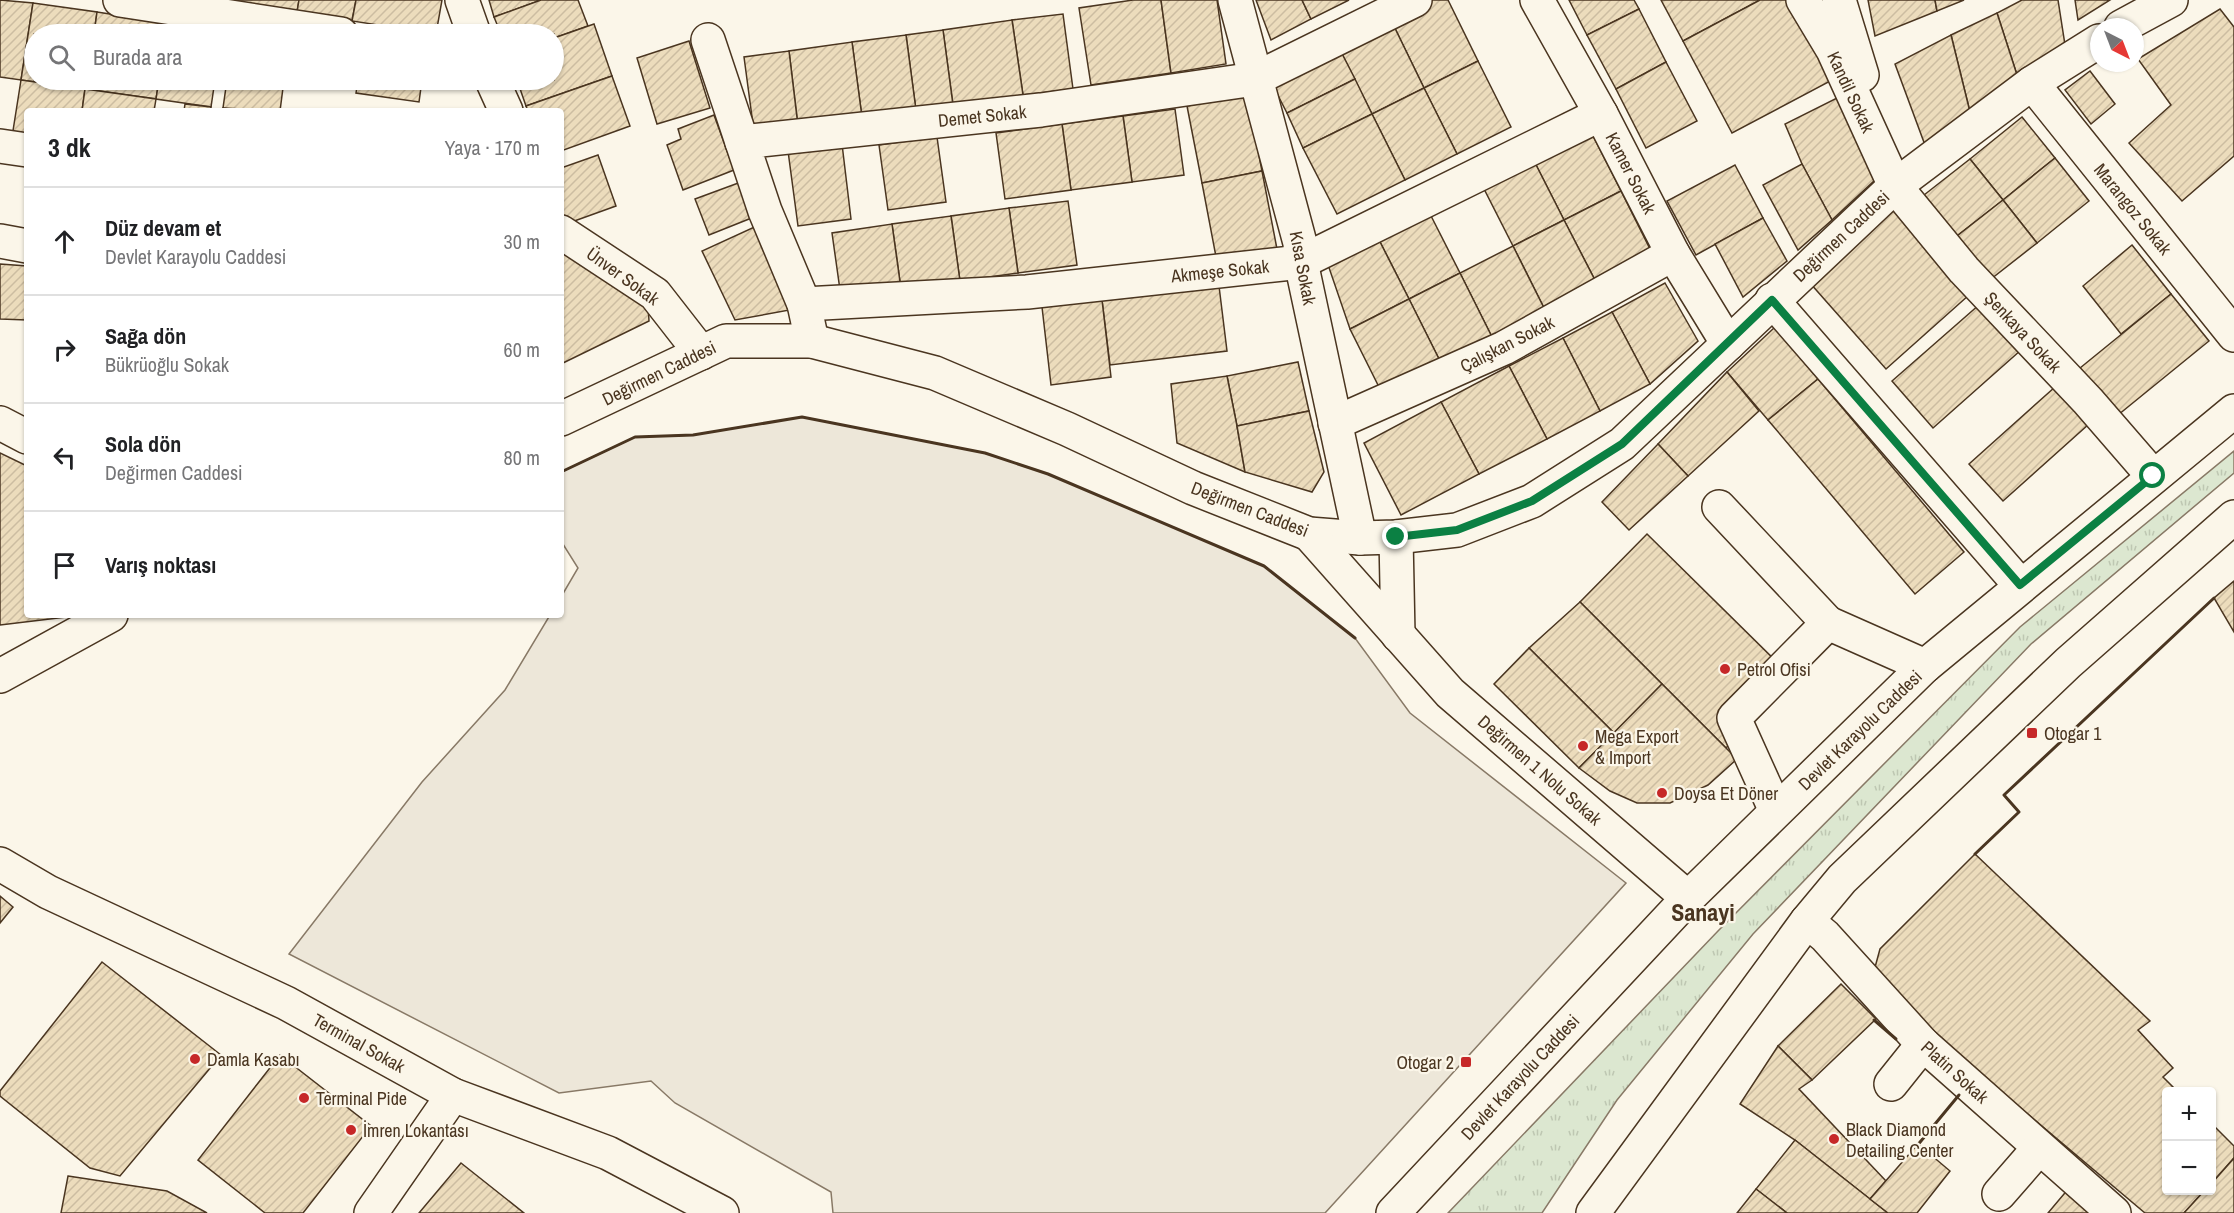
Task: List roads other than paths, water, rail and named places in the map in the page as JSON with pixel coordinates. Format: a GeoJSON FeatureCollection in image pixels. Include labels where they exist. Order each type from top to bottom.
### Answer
{"type":"FeatureCollection","features":[{"type":"Feature","properties":{"kind":"street"},"geometry":{"type":"LineString","coordinates":[[120,0],[276,24]]}},
{"type":"Feature","properties":{"kind":"street"},"geometry":{"type":"LineString","coordinates":[[462,0],[470,24]]}},
{"type":"Feature","properties":{"kind":"street","name":"Kısa Sokak"},"geometry":{"type":"LineString","coordinates":[[1235,0],[1300,243],[1301,262],[1360,538]]}},
{"type":"Feature","properties":{"kind":"street","name":"Demet Sokak"},"geometry":{"type":"LineString","coordinates":[[742,142],[1041,110],[1255,79],[1415,0]]}},
{"type":"Feature","properties":{"kind":"street","name":"Kamer Sokak"},"geometry":{"type":"LineString","coordinates":[[1537,0],[1601,114],[1673,255],[1728,344]]}},
{"type":"Feature","properties":{"kind":"street","name":"Kandil Sokak"},"geometry":{"type":"LineString","coordinates":[[1803,0],[1833,50],[1895,186]]}},
{"type":"Feature","properties":{"kind":"street"},"geometry":{"type":"LineString","coordinates":[[1839,0],[1895,186]]}},
{"type":"Feature","properties":{"kind":"street"},"geometry":{"type":"LineString","coordinates":[[2138,18],[2171,0]]}},
{"type":"Feature","properties":{"kind":"street"},"geometry":{"type":"LineString","coordinates":[[708,40],[765,211],[804,304],[812,341]]}},
{"type":"Feature","properties":{"kind":"street","name":"Değirmen Caddesi"},"geometry":{"type":"LineString","coordinates":[[564,418],[726,341],[812,341],[936,373],[1067,429],[1193,488],[1309,534],[1360,538],[1396,537],[1457,530],[1532,501],[1622,444],[1895,186],[2032,83],[2090,47]]}},
{"type":"Feature","properties":{"kind":"street","name":"Marangoz Sokak"},"geometry":{"type":"LineString","coordinates":[[2032,83],[2234,335]]}},
{"type":"Feature","properties":{"kind":"street"},"geometry":{"type":"LineString","coordinates":[[497,90],[505,108]]}},
{"type":"Feature","properties":{"kind":"street","name":"Akmeşe Sokak"},"geometry":{"type":"LineString","coordinates":[[804,304],[1027,292],[1301,262],[1601,114]]}},
{"type":"Feature","properties":{"kind":"street"},"geometry":{"type":"LineString","coordinates":[[0,146],[24,150]]}},
{"type":"Feature","properties":{"kind":"street","name":"Şenkaya Sokak"},"geometry":{"type":"LineString","coordinates":[[1895,186],[1964,270],[2088,401],[2153,476]]}},
{"type":"Feature","properties":{"kind":"street","name":"Ünver Sokak"},"geometry":{"type":"LineString","coordinates":[[564,234],[655,294],[701,353]]}},
{"type":"Feature","properties":{"kind":"street"},"geometry":{"type":"LineString","coordinates":[[0,242],[24,246]]}},
{"type":"Feature","properties":{"kind":"street","name":"Çalışkan Sokak"},"geometry":{"type":"LineString","coordinates":[[1335,423],[1504,348],[1673,255]]}},
{"type":"Feature","properties":{"kind":"street"},"geometry":{"type":"LineString","coordinates":[[1772,300],[2020,585]]}},
{"type":"Feature","properties":{"kind":"street","name":"Devlet Karayolu Caddesi"},"geometry":{"type":"LineString","coordinates":[[1393,1213],[1688,898],[1925,666],[2020,585],[2234,411]]}},
{"type":"Feature","properties":{"kind":"street"},"geometry":{"type":"LineString","coordinates":[[0,423],[24,435]]}},
{"type":"Feature","properties":{"kind":"street"},"geometry":{"type":"LineString","coordinates":[[1719,507],[1828,622],[1925,666]]}},
{"type":"Feature","properties":{"kind":"street"},"geometry":{"type":"LineString","coordinates":[[1593,1213],[1807,921],[1842,879],[2068,663],[2234,517]]}},
{"type":"Feature","properties":{"kind":"street","name":"Değirmen 1 Nolu Sokak"},"geometry":{"type":"LineString","coordinates":[[1309,534],[1450,693],[1688,898]]}},
{"type":"Feature","properties":{"kind":"street"},"geometry":{"type":"LineString","coordinates":[[1396,537],[1398,634]]}},
{"type":"Feature","properties":{"kind":"street"},"geometry":{"type":"LineString","coordinates":[[0,676],[106,618]]}},
{"type":"Feature","properties":{"kind":"street"},"geometry":{"type":"LineString","coordinates":[[1776,811],[1734,718],[1828,622]]}},
{"type":"Feature","properties":{"kind":"street","name":"Terminal Sokak"},"geometry":{"type":"LineString","coordinates":[[0,864],[48,892],[286,1002],[453,1095],[608,1153],[722,1213]]}},
{"type":"Feature","properties":{"kind":"street","name":"Platin Sokak"},"geometry":{"type":"LineString","coordinates":[[1807,921],[1825,936],[1923,1044],[2114,1213]]}},
{"type":"Feature","properties":{"kind":"street"},"geometry":{"type":"LineString","coordinates":[[1891,1084],[1923,1044]]}},
{"type":"Feature","properties":{"kind":"street"},"geometry":{"type":"LineString","coordinates":[[371,1213],[453,1095]]}},
{"type":"Feature","properties":{"kind":"street"},"geometry":{"type":"LineString","coordinates":[[1999,1194],[2039,1148]]}},
{"type":"Feature","properties":{"kind":"place","name":"Petrol Ofisi"},"geometry":{"type":"Point","coordinates":[1725,669]}},
{"type":"Feature","properties":{"kind":"place","name":"Otogar 1"},"geometry":{"type":"Point","coordinates":[2032,733]}},
{"type":"Feature","properties":{"kind":"place","name":"Mega Export & Import"},"geometry":{"type":"Point","coordinates":[1583,746]}},
{"type":"Feature","properties":{"kind":"place","name":"Doysa Et Döner"},"geometry":{"type":"Point","coordinates":[1662,793]}},
{"type":"Feature","properties":{"kind":"place","name":"Damla Kasabı"},"geometry":{"type":"Point","coordinates":[195,1059]}},
{"type":"Feature","properties":{"kind":"place","name":"Otogar 2"},"geometry":{"type":"Point","coordinates":[1466,1062]}},
{"type":"Feature","properties":{"kind":"place","name":"Terminal Pide"},"geometry":{"type":"Point","coordinates":[304,1098]}},
{"type":"Feature","properties":{"kind":"place","name":"İmren Lokantası"},"geometry":{"type":"Point","coordinates":[351,1130]}},
{"type":"Feature","properties":{"kind":"place","name":"Black Diamond Detailing Center"},"geometry":{"type":"Point","coordinates":[1834,1139]}},
{"type":"Feature","properties":{"kind":"district","name":"Sanayi"},"geometry":{"type":"Point","coordinates":[1703,912]}}]}
